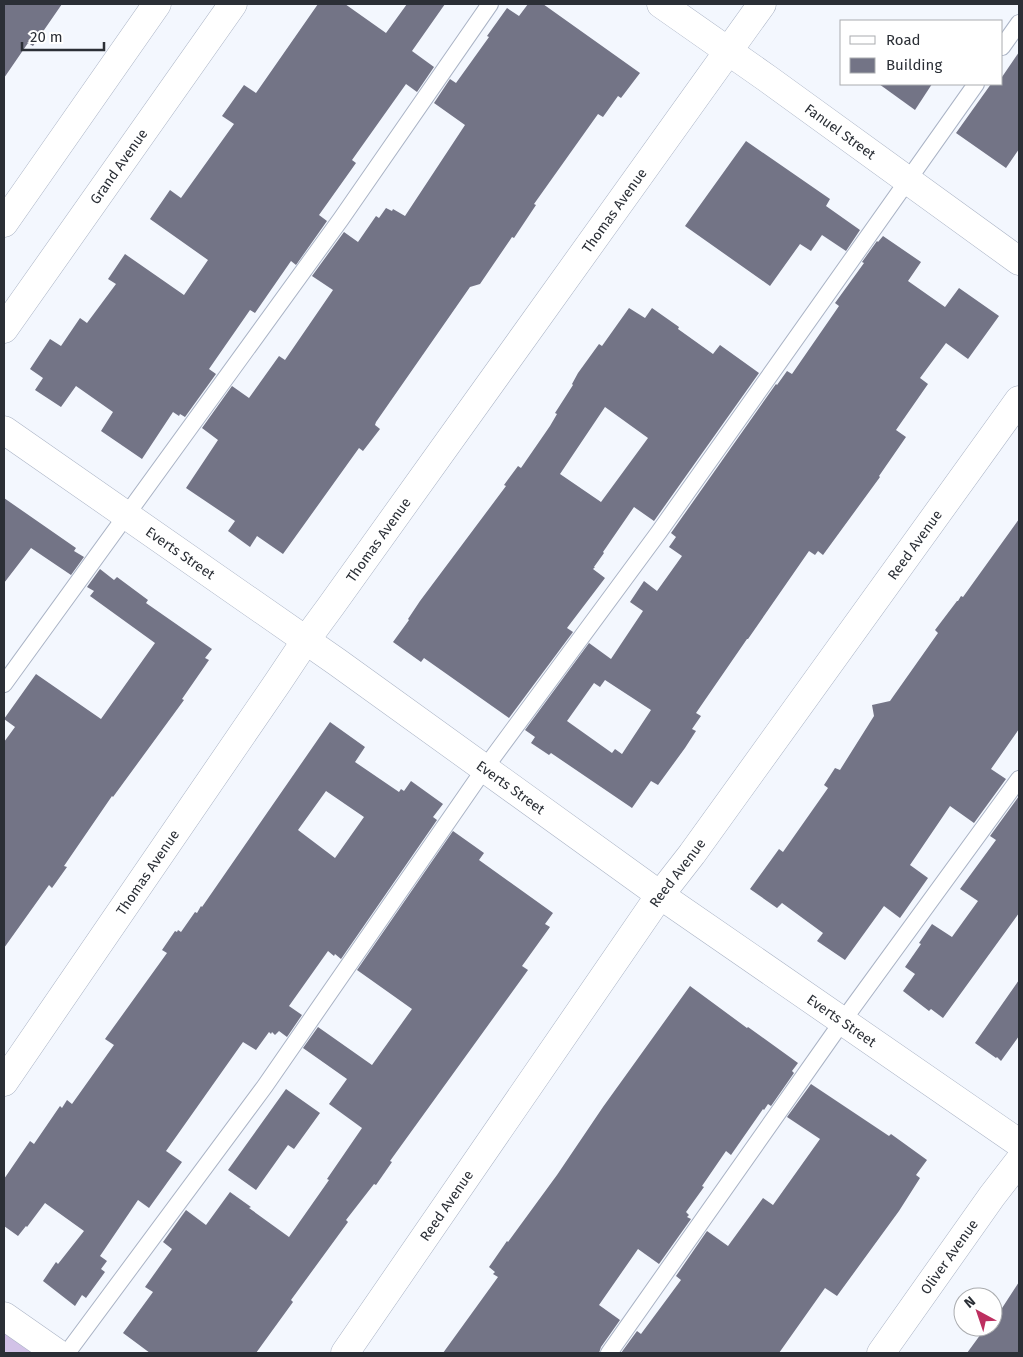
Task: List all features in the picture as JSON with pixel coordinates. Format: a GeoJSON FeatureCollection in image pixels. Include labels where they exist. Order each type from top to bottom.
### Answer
{"type":"FeatureCollection","features":[{"type":"Feature","properties":{"kind":"street"},"geometry":{"type":"LineString","coordinates":[[4,223],[157,4]]}},
{"type":"Feature","properties":{"kind":"street","name":"Grand Avenue"},"geometry":{"type":"LineString","coordinates":[[4,329],[233,4]]}},
{"type":"Feature","properties":{"kind":"street","name":"Fanuel Street"},"geometry":{"type":"LineString","coordinates":[[661,4],[1019,260]]}},
{"type":"Feature","properties":{"kind":"street","name":"Thomas Avenue"},"geometry":{"type":"LineString","coordinates":[[4,1082],[306,640],[762,4]]}},
{"type":"Feature","properties":{"kind":"street","name":"Reed Avenue"},"geometry":{"type":"LineString","coordinates":[[345,1353],[660,895],[692,854],[1019,400]]}},
{"type":"Feature","properties":{"kind":"street","name":"Everts Street"},"geometry":{"type":"LineString","coordinates":[[4,430],[306,640],[660,895],[1019,1143]]}},
{"type":"Feature","properties":{"kind":"street","name":"Oliver Avenue"},"geometry":{"type":"LineString","coordinates":[[880,1353],[1019,1161]]}},
{"type":"Feature","properties":{"kind":"street"},"geometry":{"type":"LineString","coordinates":[[4,1316],[57,1353]]}},
{"type":"Feature","properties":{"kind":"lane"},"geometry":{"type":"LineString","coordinates":[[4,684],[341,219],[490,4]]}},
{"type":"Feature","properties":{"kind":"lane"},"geometry":{"type":"LineString","coordinates":[[1003,46],[1019,23]]}},
{"type":"Feature","properties":{"kind":"lane"},"geometry":{"type":"LineString","coordinates":[[67,1353],[265,1086],[485,768],[659,532],[975,85]]}},
{"type":"Feature","properties":{"kind":"lane"},"geometry":{"type":"LineString","coordinates":[[609,1353],[842,1022],[1019,779]]}},
{"type":"Feature","properties":{"kind":"shaded area"},"geometry":{"type":"Polygon","coordinates":[[[4,1319],[56,1353],[4,1353],[4,1319]]]}},
{"type":"Feature","properties":{"kind":"building"},"geometry":{"type":"Polygon","coordinates":[[[4,4],[62,4],[33,46],[28,43],[4,78],[4,4]]]}},
{"type":"Feature","properties":{"kind":"building"},"geometry":{"type":"Polygon","coordinates":[[[318,4],[345,4],[386,33],[407,4],[445,4],[412,51],[434,67],[417,92],[406,84],[352,160],[356,163],[319,215],[327,221],[296,265],[291,261],[255,313],[250,310],[209,369],[216,374],[185,417],[173,412],[142,459],[101,431],[113,412],[76,386],[61,407],[35,390],[43,378],[30,369],[50,339],[61,346],[80,318],[87,323],[116,284],[108,279],[125,254],[184,295],[208,260],[150,219],[170,190],[181,198],[234,124],[222,116],[244,85],[256,93],[318,4]]]}},
{"type":"Feature","properties":{"kind":"building"},"geometry":{"type":"Polygon","coordinates":[[[528,4],[543,4],[640,73],[621,98],[618,96],[603,117],[598,114],[534,204],[536,205],[514,238],[512,237],[480,284],[470,287],[376,422],[375,425],[380,429],[363,451],[359,448],[283,554],[257,536],[250,547],[228,531],[235,521],[186,488],[218,440],[202,428],[232,386],[249,398],[279,356],[285,360],[333,290],[312,276],[344,232],[358,242],[376,216],[379,218],[386,208],[392,211],[393,209],[405,216],[465,125],[434,103],[450,79],[456,83],[507,8],[519,16],[528,4]]]}},
{"type":"Feature","properties":{"kind":"building"},"geometry":{"type":"Polygon","coordinates":[[[1019,52],[1019,149],[1006,168],[956,133],[990,85],[1003,85],[1003,76],[1019,52]]]}},
{"type":"Feature","properties":{"kind":"building"},"geometry":{"type":"Polygon","coordinates":[[[880,85],[931,85],[915,110],[880,85]]]}},
{"type":"Feature","properties":{"kind":"building"},"geometry":{"type":"Polygon","coordinates":[[[746,141],[830,199],[826,206],[860,230],[846,251],[822,235],[811,251],[800,244],[770,286],[685,226],[746,141]]]}},
{"type":"Feature","properties":{"kind":"building"},"geometry":{"type":"Polygon","coordinates":[[[883,236],[921,262],[908,281],[945,307],[959,288],[999,316],[968,359],[946,343],[920,378],[928,384],[896,430],[906,437],[880,477],[823,555],[818,551],[815,555],[809,551],[696,713],[701,716],[692,729],[696,731],[685,748],[658,785],[651,781],[632,808],[551,753],[549,755],[531,743],[535,737],[525,730],[589,643],[611,659],[643,611],[630,602],[644,581],[657,591],[682,556],[669,547],[676,537],[671,533],[776,384],[787,371],[792,374],[839,306],[835,303],[864,263],[862,262],[883,236]],[[605,680],[600,687],[594,683],[567,721],[612,753],[615,749],[622,754],[651,710],[605,680]]]}},
{"type":"Feature","properties":{"kind":"building"},"geometry":{"type":"Polygon","coordinates":[[[629,308],[645,318],[652,308],[713,354],[720,345],[759,373],[654,521],[634,507],[593,569],[605,578],[567,628],[573,632],[509,718],[424,658],[421,662],[393,642],[420,601],[506,486],[504,485],[518,466],[521,468],[550,426],[557,414],[555,413],[573,385],[578,373],[599,344],[602,346],[629,308]],[[605,407],[560,474],[601,502],[648,438],[605,407]]]}},
{"type":"Feature","properties":{"kind":"building"},"geometry":{"type":"Polygon","coordinates":[[[4,498],[76,548],[74,551],[84,557],[71,575],[31,548],[4,583],[4,498]]]}},
{"type":"Feature","properties":{"kind":"building"},"geometry":{"type":"Polygon","coordinates":[[[1019,519],[1019,729],[991,769],[1006,779],[974,823],[950,806],[910,865],[928,878],[900,918],[884,906],[845,960],[817,941],[823,933],[782,903],[777,908],[750,889],[779,849],[783,852],[828,788],[824,785],[835,768],[840,770],[874,716],[872,705],[890,701],[938,633],[935,630],[961,596],[963,597],[1019,519]]]}},
{"type":"Feature","properties":{"kind":"building"},"geometry":{"type":"Polygon","coordinates":[[[100,569],[114,580],[117,577],[148,600],[146,603],[212,649],[205,658],[209,660],[182,699],[184,700],[112,796],[64,866],[67,867],[52,888],[49,885],[4,948],[4,742],[15,727],[4,719],[36,674],[101,719],[155,643],[90,596],[94,591],[87,587],[100,569]]]}},
{"type":"Feature","properties":{"kind":"building"},"geometry":{"type":"Polygon","coordinates":[[[330,722],[365,747],[355,762],[399,792],[401,789],[404,791],[411,781],[443,804],[433,817],[437,820],[341,959],[328,951],[289,1006],[302,1015],[287,1037],[279,1031],[275,1035],[269,1032],[256,1050],[243,1042],[166,1151],[182,1162],[149,1208],[138,1200],[100,1256],[107,1261],[101,1269],[105,1272],[86,1298],[82,1295],[75,1306],[43,1281],[56,1262],[58,1264],[84,1231],[45,1203],[18,1236],[4,1226],[4,1179],[30,1141],[34,1144],[60,1106],[62,1108],[67,1100],[72,1104],[114,1045],[105,1039],[167,953],[162,950],[175,931],[181,932],[195,912],[197,913],[330,722]],[[326,791],[298,830],[335,858],[364,817],[326,791]]]}},
{"type":"Feature","properties":{"kind":"building"},"geometry":{"type":"Polygon","coordinates":[[[1019,796],[1019,913],[943,1018],[931,1009],[929,1011],[903,991],[915,974],[905,967],[932,924],[952,937],[978,901],[960,889],[996,840],[990,836],[1019,796]]]}},
{"type":"Feature","properties":{"kind":"building"},"geometry":{"type":"Polygon","coordinates":[[[453,831],[484,853],[479,860],[553,913],[545,924],[550,927],[522,966],[528,970],[390,1161],[392,1162],[376,1185],[374,1184],[346,1220],[348,1222],[291,1300],[293,1302],[256,1353],[150,1353],[123,1333],[153,1292],[145,1287],[172,1249],[163,1242],[186,1210],[206,1225],[230,1192],[289,1237],[329,1180],[327,1179],[362,1128],[329,1104],[347,1079],[303,1048],[318,1027],[372,1065],[412,1009],[357,970],[453,831]]]}},
{"type":"Feature","properties":{"kind":"building"},"geometry":{"type":"Polygon","coordinates":[[[1019,980],[1019,1036],[1001,1061],[975,1043],[1019,980]]]}},
{"type":"Feature","properties":{"kind":"building"},"geometry":{"type":"Polygon","coordinates":[[[690,986],[798,1063],[792,1071],[794,1073],[771,1106],[768,1104],[763,1109],[731,1155],[726,1151],[686,1212],[689,1215],[687,1217],[691,1219],[659,1264],[638,1249],[599,1305],[620,1320],[601,1347],[599,1353],[443,1353],[498,1277],[493,1274],[495,1272],[489,1267],[557,1175],[603,1107],[690,986]]]}},
{"type":"Feature","properties":{"kind":"building"},"geometry":{"type":"Polygon","coordinates":[[[811,1084],[889,1136],[891,1134],[927,1160],[916,1175],[920,1178],[899,1211],[837,1296],[825,1288],[779,1353],[621,1353],[637,1331],[641,1334],[681,1280],[676,1276],[707,1231],[728,1246],[763,1198],[773,1205],[820,1139],[787,1117],[811,1084]]]}},
{"type":"Feature","properties":{"kind":"building"},"geometry":{"type":"Polygon","coordinates":[[[286,1089],[320,1113],[294,1149],[288,1145],[256,1190],[228,1170],[286,1089]]]}},
{"type":"Feature","properties":{"kind":"building"},"geometry":{"type":"Polygon","coordinates":[[[1019,1282],[1019,1353],[967,1353],[979,1337],[1003,1337],[1003,1307],[1019,1282]]]}}]}
